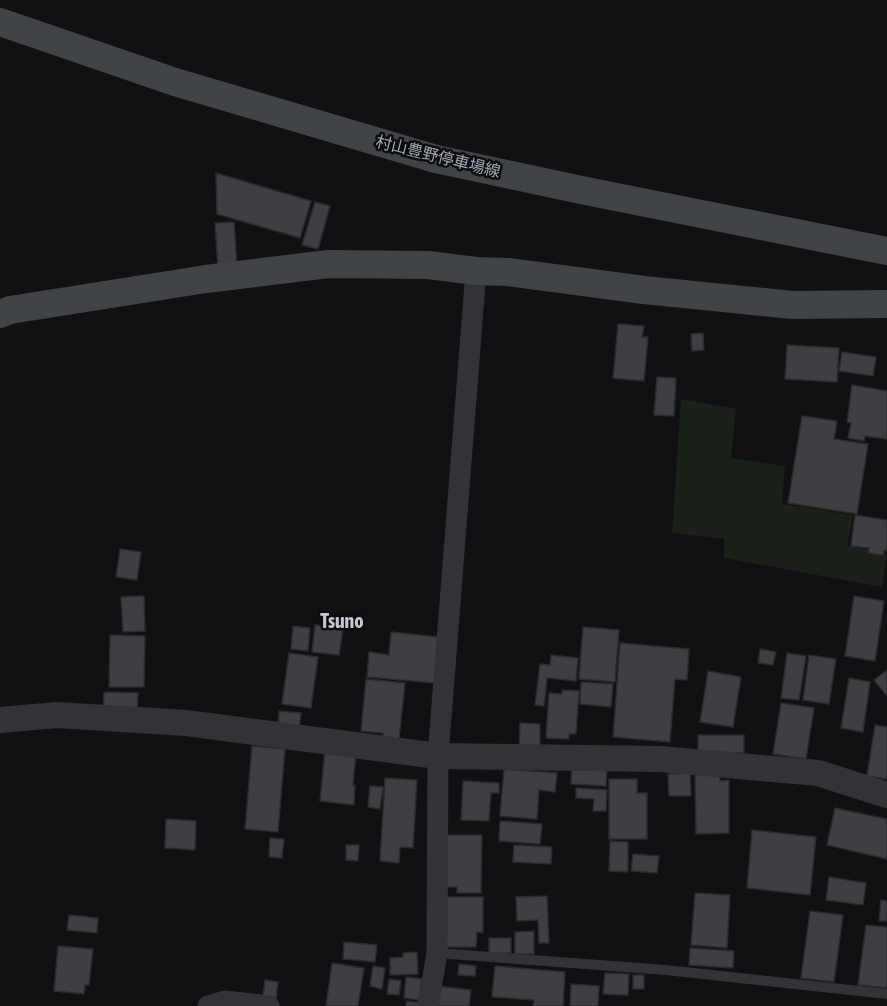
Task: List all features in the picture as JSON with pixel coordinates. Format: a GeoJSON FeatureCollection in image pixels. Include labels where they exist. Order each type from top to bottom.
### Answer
{"type":"FeatureCollection","features":[{"type":"Feature","properties":{"kind":"main road","name":"村山豊野停車場線"},"geometry":{"type":"LineString","coordinates":[[0,22],[175,82],[436,159],[887,251]]}},
{"type":"Feature","properties":{"kind":"main road"},"geometry":{"type":"LineString","coordinates":[[0,314],[10,310],[206,279],[328,264],[428,265],[508,272],[644,290],[793,305],[887,304]]}},
{"type":"Feature","properties":{"kind":"street"},"geometry":{"type":"LineString","coordinates":[[428,1006],[437,953],[438,756],[476,271]]}},
{"type":"Feature","properties":{"kind":"street"},"geometry":{"type":"LineString","coordinates":[[0,720],[57,716],[186,723],[438,756],[682,761],[818,773],[887,795]]}},
{"type":"Feature","properties":{"kind":"street"},"geometry":{"type":"LineString","coordinates":[[208,1006],[225,1001],[269,1006]]}},
{"type":"Feature","properties":{"kind":"lane"},"geometry":{"type":"LineString","coordinates":[[437,953],[666,970],[887,994]]}},
{"type":"Feature","properties":{"kind":"shaded area"},"geometry":{"type":"Polygon","coordinates":[[[681,399],[736,409],[731,458],[785,466],[782,504],[853,515],[847,546],[887,553],[882,587],[724,558],[724,539],[672,533],[681,399]]]}},
{"type":"Feature","properties":{"kind":"building"},"geometry":{"type":"Polygon","coordinates":[[[216,173],[311,201],[300,238],[217,214],[216,173]]]}},
{"type":"Feature","properties":{"kind":"building"},"geometry":{"type":"Polygon","coordinates":[[[315,202],[330,206],[318,249],[302,245],[315,202]]]}},
{"type":"Feature","properties":{"kind":"building"},"geometry":{"type":"Polygon","coordinates":[[[234,222],[237,267],[218,268],[215,223],[234,222]]]}},
{"type":"Feature","properties":{"kind":"building"},"geometry":{"type":"Polygon","coordinates":[[[618,324],[644,326],[642,337],[648,337],[644,381],[613,378],[618,324]]]}},
{"type":"Feature","properties":{"kind":"building"},"geometry":{"type":"Polygon","coordinates":[[[703,333],[704,350],[692,351],[691,334],[703,333]]]}},
{"type":"Feature","properties":{"kind":"building"},"geometry":{"type":"Polygon","coordinates":[[[787,345],[839,348],[837,382],[785,379],[787,345]]]}},
{"type":"Feature","properties":{"kind":"building"},"geometry":{"type":"Polygon","coordinates":[[[842,352],[876,357],[873,376],[839,371],[842,352]]]}},
{"type":"Feature","properties":{"kind":"building"},"geometry":{"type":"Polygon","coordinates":[[[657,377],[676,378],[674,416],[654,415],[657,377]]]}},
{"type":"Feature","properties":{"kind":"building"},"geometry":{"type":"Polygon","coordinates":[[[852,385],[887,391],[887,439],[865,436],[864,441],[848,438],[851,423],[847,422],[852,385]]]}},
{"type":"Feature","properties":{"kind":"building"},"geometry":{"type":"Polygon","coordinates":[[[802,416],[837,421],[834,439],[868,444],[857,514],[788,503],[802,416]]]}},
{"type":"Feature","properties":{"kind":"building"},"geometry":{"type":"Polygon","coordinates":[[[855,515],[887,520],[887,551],[884,550],[883,555],[868,553],[869,548],[851,546],[855,515]]]}},
{"type":"Feature","properties":{"kind":"building"},"geometry":{"type":"Polygon","coordinates":[[[120,549],[141,552],[137,580],[116,577],[120,549]]]}},
{"type":"Feature","properties":{"kind":"building"},"geometry":{"type":"Polygon","coordinates":[[[144,596],[145,631],[123,632],[121,597],[144,596]]]}},
{"type":"Feature","properties":{"kind":"building"},"geometry":{"type":"Polygon","coordinates":[[[854,596],[884,601],[875,661],[845,656],[854,596]]]}},
{"type":"Feature","properties":{"kind":"building"},"geometry":{"type":"Polygon","coordinates":[[[315,625],[343,629],[339,655],[312,652],[315,625]]]}},
{"type":"Feature","properties":{"kind":"building"},"geometry":{"type":"Polygon","coordinates":[[[293,626],[310,628],[308,651],[291,649],[293,626]]]}},
{"type":"Feature","properties":{"kind":"building"},"geometry":{"type":"Polygon","coordinates":[[[583,627],[619,630],[615,682],[579,679],[583,627]]]}},
{"type":"Feature","properties":{"kind":"building"},"geometry":{"type":"Polygon","coordinates":[[[391,632],[439,637],[434,683],[367,677],[369,652],[389,655],[391,632]]]}},
{"type":"Feature","properties":{"kind":"building"},"geometry":{"type":"Polygon","coordinates":[[[110,635],[145,636],[144,687],[109,687],[110,635]]]}},
{"type":"Feature","properties":{"kind":"building"},"geometry":{"type":"Polygon","coordinates":[[[620,643],[689,649],[687,680],[675,679],[670,742],[613,737],[620,643]]]}},
{"type":"Feature","properties":{"kind":"building"},"geometry":{"type":"Polygon","coordinates":[[[760,649],[776,652],[773,665],[758,663],[760,649]]]}},
{"type":"Feature","properties":{"kind":"building"},"geometry":{"type":"Polygon","coordinates":[[[289,653],[318,657],[311,708],[282,704],[289,653]]]}},
{"type":"Feature","properties":{"kind":"building"},"geometry":{"type":"Polygon","coordinates":[[[787,653],[806,656],[799,700],[781,698],[787,653]]]}},
{"type":"Feature","properties":{"kind":"building"},"geometry":{"type":"Polygon","coordinates":[[[551,655],[578,658],[576,681],[547,678],[544,706],[535,705],[540,664],[550,665],[551,655]]]}},
{"type":"Feature","properties":{"kind":"building"},"geometry":{"type":"Polygon","coordinates":[[[809,655],[836,659],[829,704],[803,700],[809,655]]]}},
{"type":"Feature","properties":{"kind":"building"},"geometry":{"type":"Polygon","coordinates":[[[887,670],[887,696],[874,680],[887,670]]]}},
{"type":"Feature","properties":{"kind":"building"},"geometry":{"type":"Polygon","coordinates":[[[708,671],[741,677],[733,727],[700,722],[708,671]]]}},
{"type":"Feature","properties":{"kind":"building"},"geometry":{"type":"Polygon","coordinates":[[[849,678],[870,682],[863,732],[841,728],[849,678]]]}},
{"type":"Feature","properties":{"kind":"building"},"geometry":{"type":"Polygon","coordinates":[[[366,679],[405,683],[399,739],[383,738],[383,733],[361,731],[366,679]]]}},
{"type":"Feature","properties":{"kind":"building"},"geometry":{"type":"Polygon","coordinates":[[[581,682],[613,684],[611,707],[580,704],[581,682]]]}},
{"type":"Feature","properties":{"kind":"building"},"geometry":{"type":"Polygon","coordinates":[[[562,690],[579,691],[576,734],[569,734],[569,739],[546,738],[549,693],[562,694],[562,690]]]}},
{"type":"Feature","properties":{"kind":"building"},"geometry":{"type":"Polygon","coordinates":[[[104,692],[138,693],[137,713],[103,712],[104,692]]]}},
{"type":"Feature","properties":{"kind":"building"},"geometry":{"type":"Polygon","coordinates":[[[781,703],[814,708],[806,759],[773,754],[781,703]]]}},
{"type":"Feature","properties":{"kind":"building"},"geometry":{"type":"Polygon","coordinates":[[[279,711],[301,713],[299,729],[278,727],[279,711]]]}},
{"type":"Feature","properties":{"kind":"building"},"geometry":{"type":"Polygon","coordinates":[[[520,723],[540,724],[540,752],[519,752],[520,723]]]}},
{"type":"Feature","properties":{"kind":"building"},"geometry":{"type":"Polygon","coordinates":[[[875,725],[887,727],[887,779],[867,776],[875,725]]]}},
{"type":"Feature","properties":{"kind":"building"},"geometry":{"type":"Polygon","coordinates":[[[698,735],[744,735],[744,753],[698,752],[698,735]]]}},
{"type":"Feature","properties":{"kind":"building"},"geometry":{"type":"Polygon","coordinates":[[[252,746],[285,749],[278,832],[245,829],[252,746]]]}},
{"type":"Feature","properties":{"kind":"building"},"geometry":{"type":"Polygon","coordinates":[[[325,750],[356,753],[354,805],[320,801],[325,750]]]}},
{"type":"Feature","properties":{"kind":"building"},"geometry":{"type":"Polygon","coordinates":[[[572,766],[607,769],[606,786],[571,784],[572,766]]]}},
{"type":"Feature","properties":{"kind":"building"},"geometry":{"type":"Polygon","coordinates":[[[504,769],[557,773],[555,792],[539,790],[537,819],[500,816],[504,769]]]}},
{"type":"Feature","properties":{"kind":"building"},"geometry":{"type":"Polygon","coordinates":[[[695,772],[720,772],[720,781],[729,780],[729,833],[696,834],[695,772]]]}},
{"type":"Feature","properties":{"kind":"building"},"geometry":{"type":"Polygon","coordinates":[[[690,773],[691,796],[669,796],[668,774],[690,773]]]}},
{"type":"Feature","properties":{"kind":"building"},"geometry":{"type":"Polygon","coordinates":[[[385,778],[417,780],[413,848],[400,847],[399,863],[380,861],[385,778]]]}},
{"type":"Feature","properties":{"kind":"building"},"geometry":{"type":"Polygon","coordinates":[[[609,779],[637,779],[637,793],[647,793],[647,839],[609,839],[609,779]]]}},
{"type":"Feature","properties":{"kind":"building"},"geometry":{"type":"Polygon","coordinates":[[[463,781],[499,783],[499,793],[491,793],[489,821],[461,820],[463,781]]]}},
{"type":"Feature","properties":{"kind":"building"},"geometry":{"type":"Polygon","coordinates":[[[370,786],[383,787],[380,809],[368,807],[370,786]]]}},
{"type":"Feature","properties":{"kind":"building"},"geometry":{"type":"Polygon","coordinates":[[[576,788],[607,790],[606,811],[593,811],[594,799],[576,798],[576,788]]]}},
{"type":"Feature","properties":{"kind":"building"},"geometry":{"type":"Polygon","coordinates":[[[835,808],[887,819],[887,859],[827,845],[835,808]]]}},
{"type":"Feature","properties":{"kind":"building"},"geometry":{"type":"Polygon","coordinates":[[[166,819],[196,821],[195,850],[165,848],[166,819]]]}},
{"type":"Feature","properties":{"kind":"building"},"geometry":{"type":"Polygon","coordinates":[[[500,821],[542,824],[540,844],[499,841],[500,821]]]}},
{"type":"Feature","properties":{"kind":"building"},"geometry":{"type":"Polygon","coordinates":[[[752,830],[816,837],[810,895],[747,888],[752,830]]]}},
{"type":"Feature","properties":{"kind":"building"},"geometry":{"type":"Polygon","coordinates":[[[445,835],[482,835],[481,893],[457,893],[457,887],[445,887],[445,835]]]}},
{"type":"Feature","properties":{"kind":"building"},"geometry":{"type":"Polygon","coordinates":[[[270,838],[284,839],[282,858],[269,857],[270,838]]]}},
{"type":"Feature","properties":{"kind":"building"},"geometry":{"type":"Polygon","coordinates":[[[610,841],[628,842],[628,872],[609,871],[610,841]]]}},
{"type":"Feature","properties":{"kind":"building"},"geometry":{"type":"Polygon","coordinates":[[[346,845],[359,845],[358,861],[346,860],[346,845]]]}},
{"type":"Feature","properties":{"kind":"building"},"geometry":{"type":"Polygon","coordinates":[[[514,845],[552,847],[551,864],[513,862],[514,845]]]}},
{"type":"Feature","properties":{"kind":"building"},"geometry":{"type":"Polygon","coordinates":[[[633,854],[659,856],[657,873],[631,871],[633,854]]]}},
{"type":"Feature","properties":{"kind":"building"},"geometry":{"type":"Polygon","coordinates":[[[829,877],[866,883],[863,905],[826,900],[829,877]]]}},
{"type":"Feature","properties":{"kind":"building"},"geometry":{"type":"Polygon","coordinates":[[[695,893],[730,895],[727,948],[691,945],[695,893]]]}},
{"type":"Feature","properties":{"kind":"building"},"geometry":{"type":"Polygon","coordinates":[[[547,896],[549,943],[539,943],[538,920],[517,921],[516,897],[547,896]]]}},
{"type":"Feature","properties":{"kind":"building"},"geometry":{"type":"Polygon","coordinates":[[[444,897],[483,897],[483,933],[477,932],[476,947],[444,947],[444,897]]]}},
{"type":"Feature","properties":{"kind":"building"},"geometry":{"type":"Polygon","coordinates":[[[881,900],[887,901],[887,921],[879,921],[881,900]]]}},
{"type":"Feature","properties":{"kind":"building"},"geometry":{"type":"Polygon","coordinates":[[[810,911],[843,915],[834,982],[801,978],[810,911]]]}},
{"type":"Feature","properties":{"kind":"building"},"geometry":{"type":"Polygon","coordinates":[[[69,915],[98,918],[97,933],[67,930],[69,915]]]}},
{"type":"Feature","properties":{"kind":"building"},"geometry":{"type":"Polygon","coordinates":[[[866,925],[887,927],[887,988],[858,985],[866,925]]]}},
{"type":"Feature","properties":{"kind":"building"},"geometry":{"type":"Polygon","coordinates":[[[534,931],[534,954],[515,954],[515,932],[534,931]]]}},
{"type":"Feature","properties":{"kind":"building"},"geometry":{"type":"Polygon","coordinates":[[[489,938],[511,938],[511,953],[489,954],[489,938]]]}},
{"type":"Feature","properties":{"kind":"building"},"geometry":{"type":"Polygon","coordinates":[[[344,942],[377,945],[375,962],[343,959],[344,942]]]}},
{"type":"Feature","properties":{"kind":"building"},"geometry":{"type":"Polygon","coordinates":[[[58,946],[93,949],[89,985],[85,985],[84,994],[54,991],[58,946]]]}},
{"type":"Feature","properties":{"kind":"building"},"geometry":{"type":"Polygon","coordinates":[[[690,948],[734,951],[733,968],[689,965],[690,948]]]}},
{"type":"Feature","properties":{"kind":"building"},"geometry":{"type":"Polygon","coordinates":[[[417,952],[418,974],[390,975],[390,958],[403,957],[403,953],[417,952]]]}},
{"type":"Feature","properties":{"kind":"building"},"geometry":{"type":"Polygon","coordinates":[[[332,963],[364,968],[358,1006],[326,1006],[332,963]]]}},
{"type":"Feature","properties":{"kind":"building"},"geometry":{"type":"Polygon","coordinates":[[[459,964],[476,966],[475,976],[458,975],[459,964]]]}},
{"type":"Feature","properties":{"kind":"building"},"geometry":{"type":"Polygon","coordinates":[[[373,966],[385,968],[382,989],[370,986],[373,966]]]}},
{"type":"Feature","properties":{"kind":"building"},"geometry":{"type":"Polygon","coordinates":[[[495,966],[565,972],[563,1006],[533,1006],[534,1000],[492,997],[495,966]]]}},
{"type":"Feature","properties":{"kind":"building"},"geometry":{"type":"Polygon","coordinates":[[[605,973],[629,974],[628,995],[603,994],[605,973]]]}},
{"type":"Feature","properties":{"kind":"building"},"geometry":{"type":"Polygon","coordinates":[[[633,975],[644,975],[644,989],[633,989],[633,975]]]}},
{"type":"Feature","properties":{"kind":"building"},"geometry":{"type":"Polygon","coordinates":[[[406,977],[422,979],[419,1000],[404,998],[406,977]]]}},
{"type":"Feature","properties":{"kind":"building"},"geometry":{"type":"Polygon","coordinates":[[[389,979],[401,981],[399,995],[387,994],[389,979]]]}},
{"type":"Feature","properties":{"kind":"building"},"geometry":{"type":"Polygon","coordinates":[[[265,980],[278,982],[276,998],[263,997],[265,980]]]}},
{"type":"Feature","properties":{"kind":"building"},"geometry":{"type":"Polygon","coordinates":[[[571,984],[599,986],[598,1006],[570,1006],[571,984]]]}},
{"type":"Feature","properties":{"kind":"building"},"geometry":{"type":"Polygon","coordinates":[[[437,986],[471,990],[469,1006],[435,1006],[437,986]]]}},
{"type":"Feature","properties":{"kind":"building"},"geometry":{"type":"Polygon","coordinates":[[[407,1001],[421,1003],[420,1006],[406,1006],[407,1001]]]}},
{"type":"Feature","properties":{"kind":"district","name":"Tsuno"},"geometry":{"type":"Point","coordinates":[342,622]}}]}
